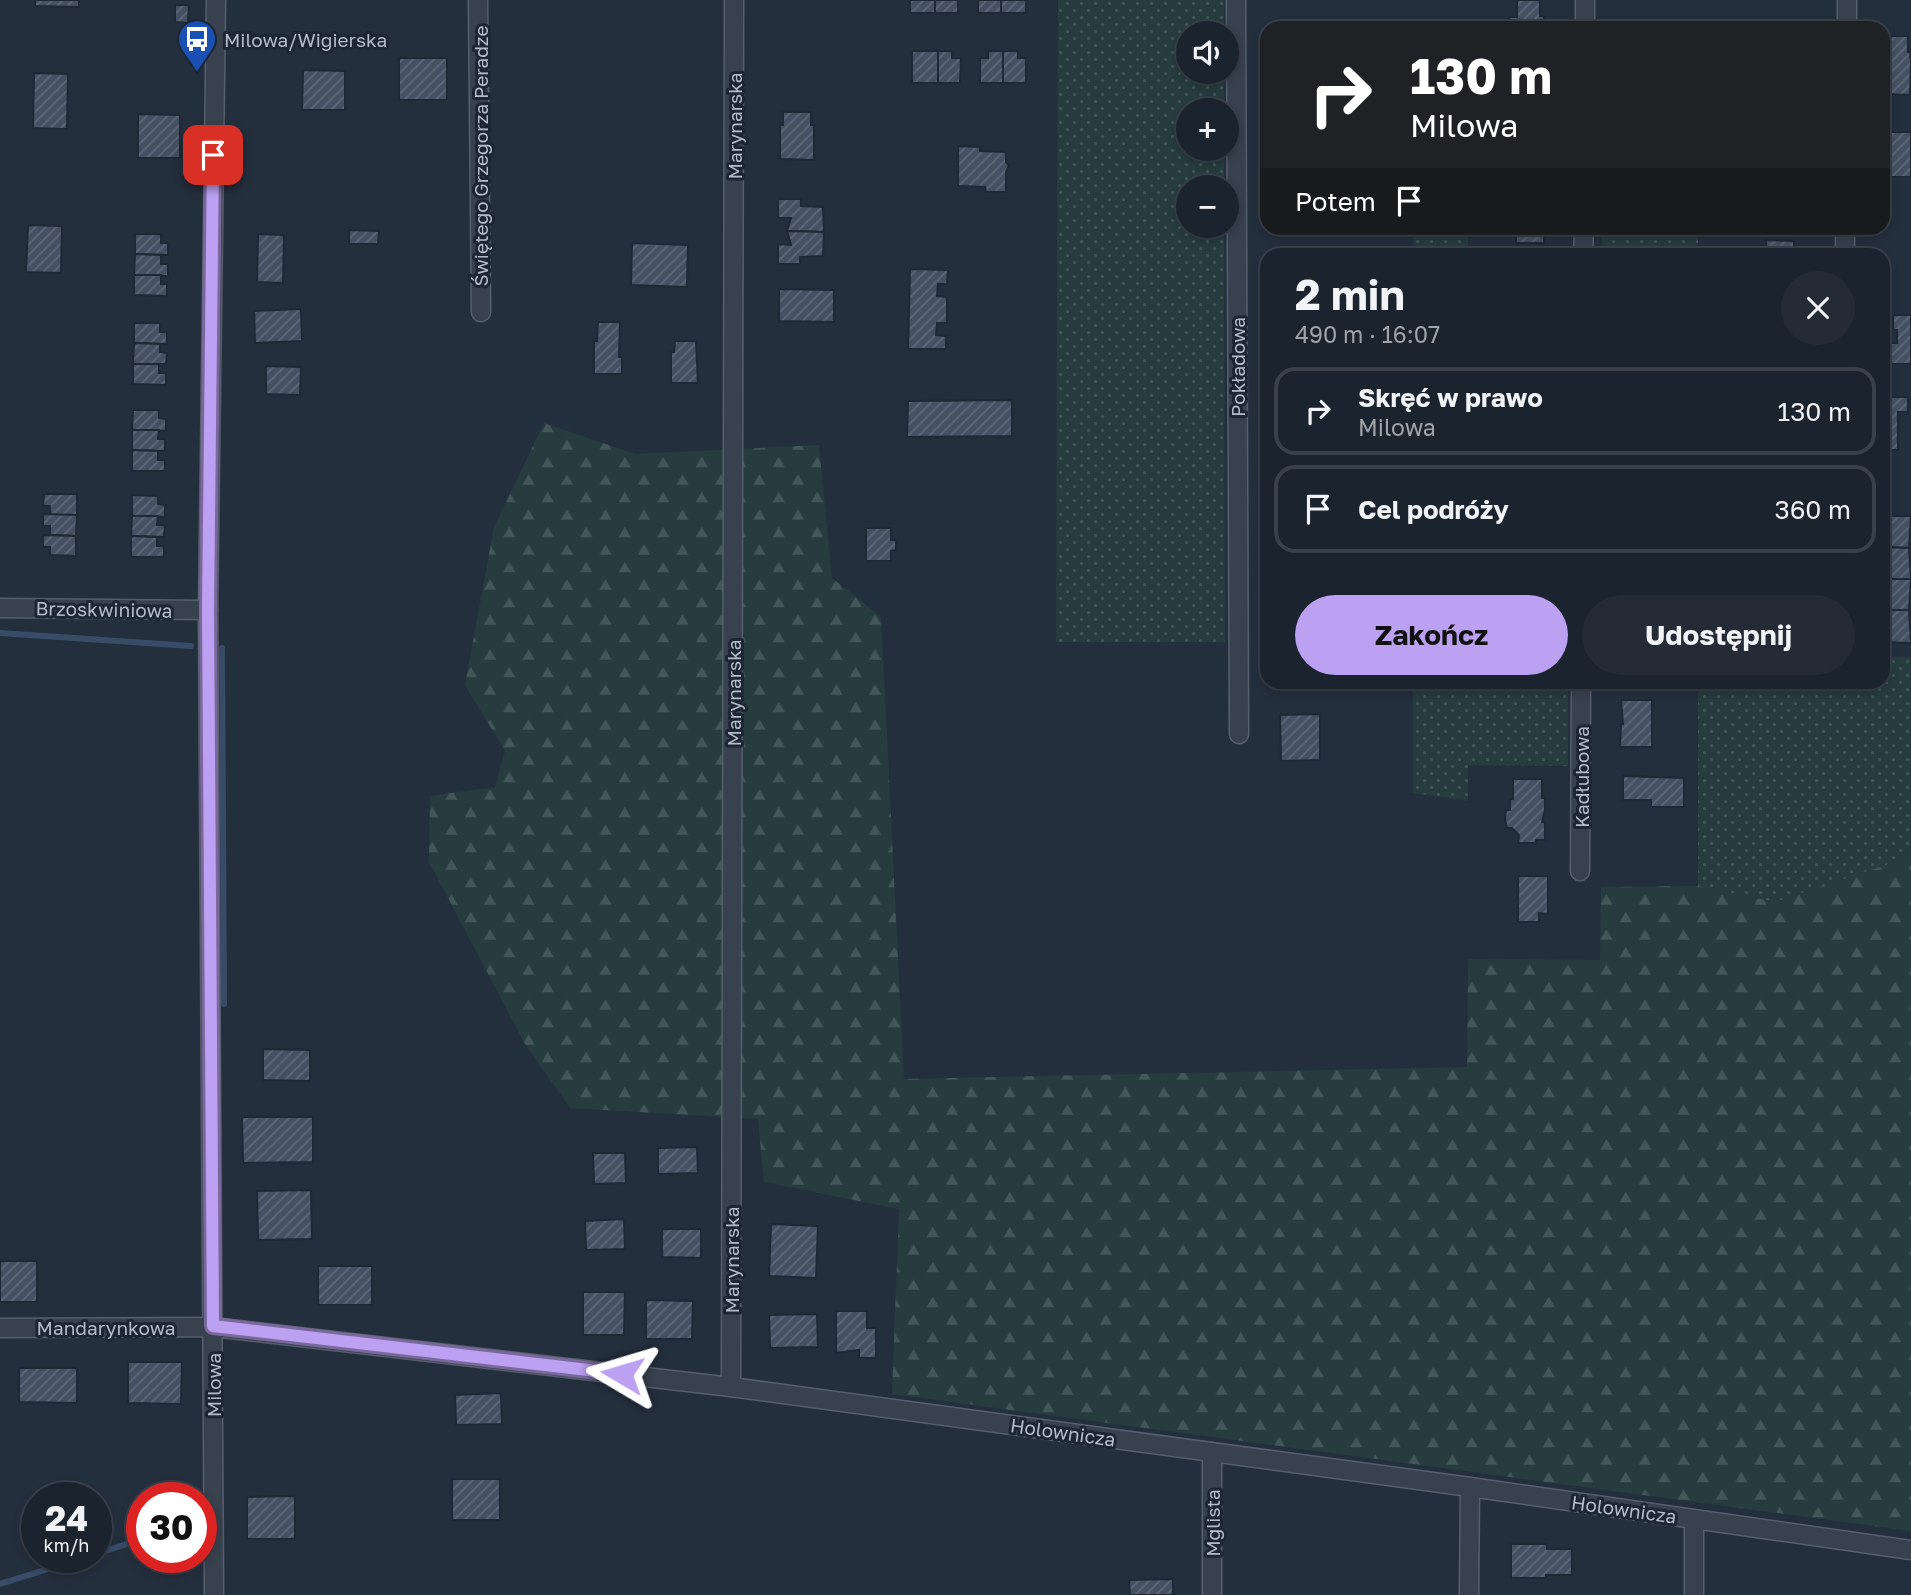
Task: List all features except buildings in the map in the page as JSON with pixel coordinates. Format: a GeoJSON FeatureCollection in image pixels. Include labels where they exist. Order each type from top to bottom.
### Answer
{"type":"FeatureCollection","features":[{"type":"Feature","properties":{"kind":"street","name":"Milowa"},"geometry":{"type":"LineString","coordinates":[[214,1595],[208,610],[216,0]]}},
{"type":"Feature","properties":{"kind":"street","name":"Świętego Grzegorza Peradze"},"geometry":{"type":"LineString","coordinates":[[478,0],[481,312]]}},
{"type":"Feature","properties":{"kind":"street","name":"Marynarska"},"geometry":{"type":"LineString","coordinates":[[731,1387],[734,0]]}},
{"type":"Feature","properties":{"kind":"street","name":"Pokładowa"},"geometry":{"type":"LineString","coordinates":[[1236,0],[1239,734]]}},
{"type":"Feature","properties":{"kind":"street"},"geometry":{"type":"LineString","coordinates":[[1585,0],[1585,21]]}},
{"type":"Feature","properties":{"kind":"street"},"geometry":{"type":"LineString","coordinates":[[1847,0],[1847,21]]}},
{"type":"Feature","properties":{"kind":"street","name":"Brzoskwiniowa"},"geometry":{"type":"LineString","coordinates":[[0,608],[208,610]]}},
{"type":"Feature","properties":{"kind":"street","name":"Kadłubowa"},"geometry":{"type":"LineString","coordinates":[[1580,871],[1581,689]]}},
{"type":"Feature","properties":{"kind":"street","name":"Holownicza"},"geometry":{"type":"LineString","coordinates":[[213,1326],[731,1387],[1911,1550]]}},
{"type":"Feature","properties":{"kind":"street","name":"Mandarynkowa"},"geometry":{"type":"LineString","coordinates":[[0,1328],[213,1326]]}},
{"type":"Feature","properties":{"kind":"street","name":"Mglista"},"geometry":{"type":"LineString","coordinates":[[1212,1452],[1212,1595]]}},
{"type":"Feature","properties":{"kind":"street"},"geometry":{"type":"LineString","coordinates":[[1469,1595],[1470,1487]]}},
{"type":"Feature","properties":{"kind":"street"},"geometry":{"type":"LineString","coordinates":[[1694,1519],[1694,1595]]}},
{"type":"Feature","properties":{"kind":"green space"},"geometry":{"type":"Polygon","coordinates":[[[1058,0],[1224,0],[1224,21],[1176,21],[1176,84],[1224,84],[1224,98],[1176,98],[1176,161],[1224,161],[1224,175],[1176,175],[1176,238],[1224,238],[1225,642],[1056,642],[1058,0]]]}},
{"type":"Feature","properties":{"kind":"green space"},"geometry":{"type":"Polygon","coordinates":[[[1413,235],[1468,235],[1468,248],[1413,248],[1413,235]]]}},
{"type":"Feature","properties":{"kind":"green space"},"geometry":{"type":"Polygon","coordinates":[[[1602,235],[1698,235],[1698,248],[1602,248],[1602,235]]]}},
{"type":"Feature","properties":{"kind":"green space"},"geometry":{"type":"Polygon","coordinates":[[[544,423],[635,454],[819,445],[832,578],[881,617],[904,1079],[1467,1067],[1468,959],[1600,960],[1601,887],[1698,886],[1775,902],[1898,861],[1911,848],[1911,1531],[892,1394],[899,1209],[764,1182],[758,1119],[570,1108],[525,1044],[429,862],[430,796],[495,787],[505,751],[465,685],[494,527],[544,423]]]}},
{"type":"Feature","properties":{"kind":"green space"},"geometry":{"type":"Polygon","coordinates":[[[1890,657],[1911,657],[1911,848],[1898,861],[1775,902],[1698,886],[1698,689],[1890,689],[1890,657]]]}},
{"type":"Feature","properties":{"kind":"green space"},"geometry":{"type":"Polygon","coordinates":[[[1413,689],[1568,689],[1568,766],[1468,765],[1468,801],[1413,793],[1413,689]]]}},
{"type":"Feature","properties":{"kind":"waterway"},"geometry":{"type":"LineString","coordinates":[[0,633],[191,646]]}},
{"type":"Feature","properties":{"kind":"waterway"},"geometry":{"type":"LineString","coordinates":[[222,648],[224,1004]]}},
{"type":"Feature","properties":{"kind":"waterway"},"geometry":{"type":"LineString","coordinates":[[112,1549],[126,1544]]}},
{"type":"Feature","properties":{"kind":"waterway"},"geometry":{"type":"LineString","coordinates":[[0,1584],[36,1573]]}},
{"type":"Feature","properties":{"kind":"place","name":"Milowa/Wigierska"},"geometry":{"type":"Point","coordinates":[197,73]}},
{"type":"Feature","properties":{"kind":"route"},"geometry":{"type":"LineString","coordinates":[[213,155],[208,610],[213,1326],[622,1374]]}}]}
